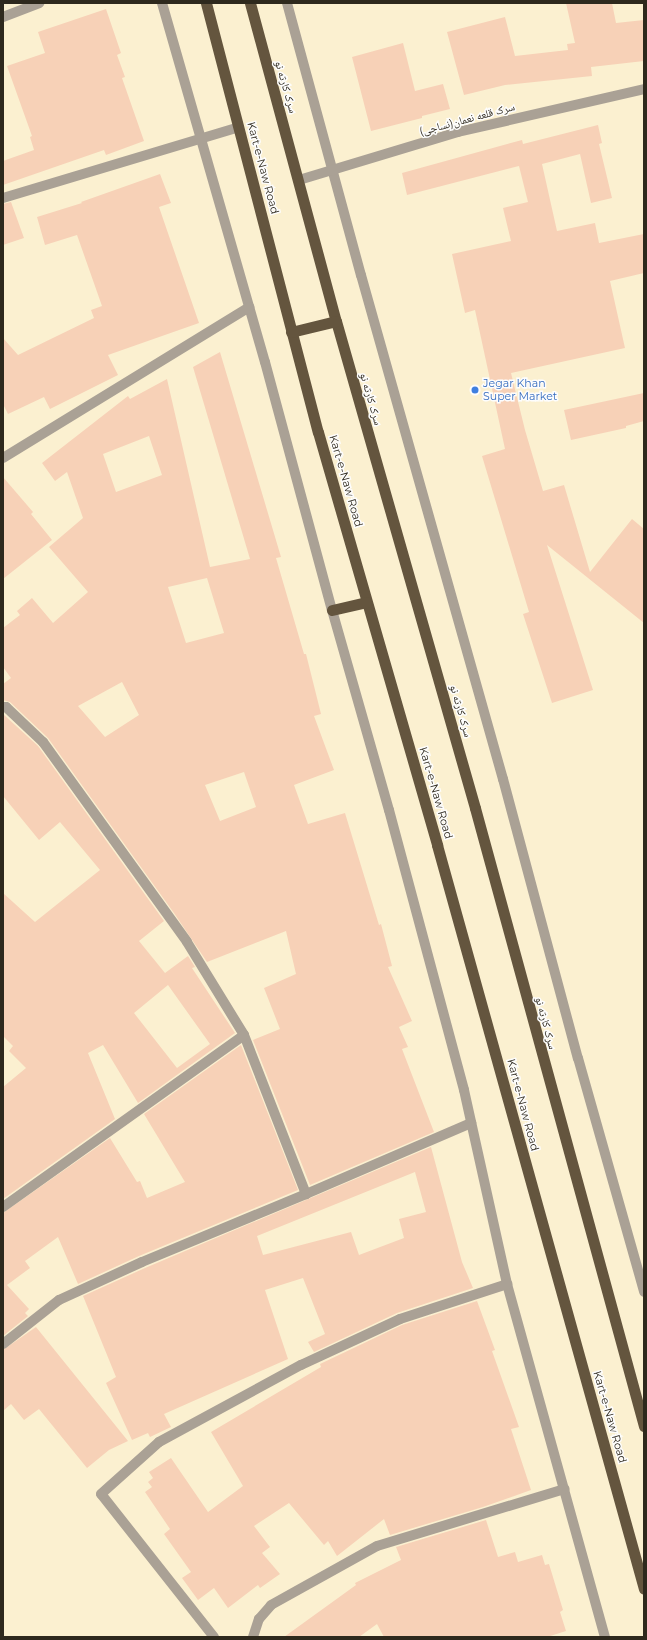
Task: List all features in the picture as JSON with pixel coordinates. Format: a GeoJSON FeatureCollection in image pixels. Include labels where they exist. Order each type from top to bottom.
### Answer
{"type":"FeatureCollection","features":[{"type":"Feature","properties":{"kind":"highway","name":"Kart-e-Naw Road"},"geometry":{"type":"LineString","coordinates":[[206,3],[291,332],[366,602],[437,845],[644,1589]]}},
{"type":"Feature","properties":{"kind":"highway","name":"سرک کارته نو"},"geometry":{"type":"LineString","coordinates":[[250,3],[336,321],[475,808],[644,1426]]}},
{"type":"Feature","properties":{"kind":"highway"},"geometry":{"type":"LineString","coordinates":[[291,332],[336,321]]}},
{"type":"Feature","properties":{"kind":"highway"},"geometry":{"type":"LineString","coordinates":[[332,610],[366,602]]}},
{"type":"Feature","properties":{"kind":"street"},"geometry":{"type":"LineString","coordinates":[[3,17],[39,3]]}},
{"type":"Feature","properties":{"kind":"street"},"geometry":{"type":"LineString","coordinates":[[162,3],[249,307],[332,610],[389,810],[471,1123],[507,1284],[565,1489],[604,1637]]}},
{"type":"Feature","properties":{"kind":"street"},"geometry":{"type":"LineString","coordinates":[[287,3],[332,170],[504,779],[576,1051],[644,1292]]}},
{"type":"Feature","properties":{"kind":"street","name":"سرک قلعه نعمان(نساجی)"},"geometry":{"type":"LineString","coordinates":[[299,180],[458,132],[644,89]]}},
{"type":"Feature","properties":{"kind":"street"},"geometry":{"type":"LineString","coordinates":[[3,198],[239,127]]}},
{"type":"Feature","properties":{"kind":"street"},"geometry":{"type":"LineString","coordinates":[[3,458],[249,307]]}},
{"type":"Feature","properties":{"kind":"street"},"geometry":{"type":"LineString","coordinates":[[3,707],[6,707],[44,742],[187,942],[244,1035],[306,1194]]}},
{"type":"Feature","properties":{"kind":"street"},"geometry":{"type":"LineString","coordinates":[[3,1208],[244,1035]]}},
{"type":"Feature","properties":{"kind":"street"},"geometry":{"type":"LineString","coordinates":[[3,1344],[59,1300],[142,1262],[471,1123]]}},
{"type":"Feature","properties":{"kind":"street"},"geometry":{"type":"LineString","coordinates":[[214,1637],[101,1494],[159,1442],[301,1365],[400,1319],[507,1284]]}},
{"type":"Feature","properties":{"kind":"street"},"geometry":{"type":"LineString","coordinates":[[253,1637],[260,1619],[271,1605],[377,1546],[565,1489]]}},
{"type":"Feature","properties":{"kind":"building"},"geometry":{"type":"Polygon","coordinates":[[[566,3],[612,3],[616,23],[644,20],[644,61],[591,67],[592,76],[505,85],[464,95],[447,32],[505,17],[515,56],[568,50],[567,44],[575,43],[566,3]]]}},
{"type":"Feature","properties":{"kind":"building"},"geometry":{"type":"Polygon","coordinates":[[[106,9],[121,53],[117,55],[125,77],[122,78],[144,141],[106,155],[104,150],[3,185],[3,161],[34,150],[30,137],[32,136],[7,66],[45,53],[38,32],[106,9]]]}},
{"type":"Feature","properties":{"kind":"building"},"geometry":{"type":"Polygon","coordinates":[[[403,43],[415,91],[443,84],[450,109],[371,131],[352,57],[403,43]]]}},
{"type":"Feature","properties":{"kind":"building"},"geometry":{"type":"Polygon","coordinates":[[[598,125],[602,143],[599,144],[612,198],[591,203],[580,154],[542,164],[557,231],[595,223],[599,243],[644,234],[644,273],[610,281],[625,348],[511,373],[525,430],[543,491],[564,485],[590,572],[632,519],[644,529],[644,623],[547,545],[593,690],[552,703],[523,614],[529,612],[482,456],[505,449],[475,310],[465,313],[452,254],[511,241],[503,208],[528,202],[519,166],[407,195],[402,173],[522,140],[523,144],[598,125]]]}},
{"type":"Feature","properties":{"kind":"building"},"geometry":{"type":"Polygon","coordinates":[[[160,174],[171,203],[159,207],[199,323],[108,355],[118,375],[50,409],[44,397],[8,414],[3,404],[3,338],[18,355],[94,318],[91,310],[102,306],[77,235],[45,245],[37,217],[82,203],[81,202],[160,174]]]}},
{"type":"Feature","properties":{"kind":"building"},"geometry":{"type":"Polygon","coordinates":[[[11,202],[24,238],[3,245],[3,204],[11,202]]]}},
{"type":"Feature","properties":{"kind":"building"},"geometry":{"type":"Polygon","coordinates":[[[220,352],[281,557],[276,558],[304,654],[306,654],[321,714],[314,716],[334,770],[294,785],[308,824],[345,813],[379,925],[381,924],[392,966],[388,967],[412,1021],[399,1027],[408,1047],[402,1049],[434,1132],[310,1185],[253,1040],[280,1029],[264,988],[296,974],[286,931],[207,962],[174,913],[48,738],[10,702],[3,700],[3,684],[11,678],[3,667],[3,628],[20,615],[17,611],[32,598],[53,623],[88,592],[49,547],[83,518],[67,472],[55,481],[42,463],[128,396],[130,399],[167,379],[210,567],[250,559],[193,367],[220,352]],[[149,436],[103,454],[116,492],[162,475],[149,436]],[[207,578],[168,587],[186,643],[224,633],[207,578]],[[122,682],[78,706],[105,737],[139,715],[122,682]],[[244,772],[205,785],[220,821],[256,807],[244,772]]]}},
{"type":"Feature","properties":{"kind":"building"},"geometry":{"type":"Polygon","coordinates":[[[644,393],[644,421],[626,426],[626,428],[571,440],[564,410],[644,393]]]}},
{"type":"Feature","properties":{"kind":"building"},"geometry":{"type":"Polygon","coordinates":[[[3,477],[33,512],[31,514],[52,540],[3,579],[3,477]]]}},
{"type":"Feature","properties":{"kind":"building"},"geometry":{"type":"Polygon","coordinates":[[[3,714],[38,746],[164,921],[139,941],[165,973],[188,956],[195,967],[192,968],[235,1033],[138,1103],[103,1045],[88,1053],[115,1119],[3,1199],[3,1087],[26,1068],[9,1051],[13,1046],[3,1036],[3,893],[35,922],[100,870],[60,822],[39,840],[3,796],[3,714]],[[168,985],[134,1013],[177,1068],[210,1044],[168,985]]]}},
{"type":"Feature","properties":{"kind":"building"},"geometry":{"type":"Polygon","coordinates":[[[241,1045],[298,1190],[139,1256],[78,1284],[58,1237],[25,1261],[30,1268],[7,1285],[29,1309],[25,1313],[28,1316],[3,1336],[3,1213],[110,1138],[137,1182],[140,1181],[147,1198],[185,1182],[144,1114],[241,1045]]]}},
{"type":"Feature","properties":{"kind":"building"},"geometry":{"type":"Polygon","coordinates":[[[431,1147],[462,1262],[473,1288],[397,1313],[314,1352],[308,1342],[325,1334],[303,1278],[265,1290],[288,1359],[164,1414],[171,1427],[150,1437],[148,1433],[132,1440],[106,1383],[116,1377],[83,1296],[145,1268],[431,1147]],[[415,1172],[257,1236],[263,1255],[351,1232],[359,1255],[404,1238],[399,1219],[426,1212],[415,1172]]]}},
{"type":"Feature","properties":{"kind":"building"},"geometry":{"type":"Polygon","coordinates":[[[477,1301],[495,1350],[492,1351],[519,1427],[511,1429],[531,1490],[483,1507],[390,1535],[384,1519],[337,1556],[328,1541],[324,1545],[289,1503],[254,1526],[270,1547],[262,1553],[280,1574],[260,1588],[258,1585],[228,1608],[214,1588],[198,1600],[182,1578],[191,1572],[164,1534],[170,1529],[145,1492],[152,1487],[148,1482],[153,1478],[149,1472],[171,1458],[208,1512],[243,1486],[211,1432],[321,1367],[320,1364],[402,1325],[477,1301]]]}},
{"type":"Feature","properties":{"kind":"building"},"geometry":{"type":"Polygon","coordinates":[[[36,1327],[128,1441],[109,1450],[87,1468],[39,1409],[24,1420],[11,1404],[3,1411],[3,1350],[36,1327]]]}},
{"type":"Feature","properties":{"kind":"building"},"geometry":{"type":"Polygon","coordinates":[[[486,1520],[498,1557],[515,1552],[518,1562],[542,1555],[545,1565],[549,1564],[563,1610],[560,1612],[566,1631],[547,1637],[384,1637],[377,1624],[359,1637],[284,1637],[356,1585],[355,1583],[401,1560],[396,1547],[486,1520]]]}},
{"type":"Feature","properties":{"kind":"place","name":"Jegar Khan Super Market"},"geometry":{"type":"Point","coordinates":[475,390]}}]}
